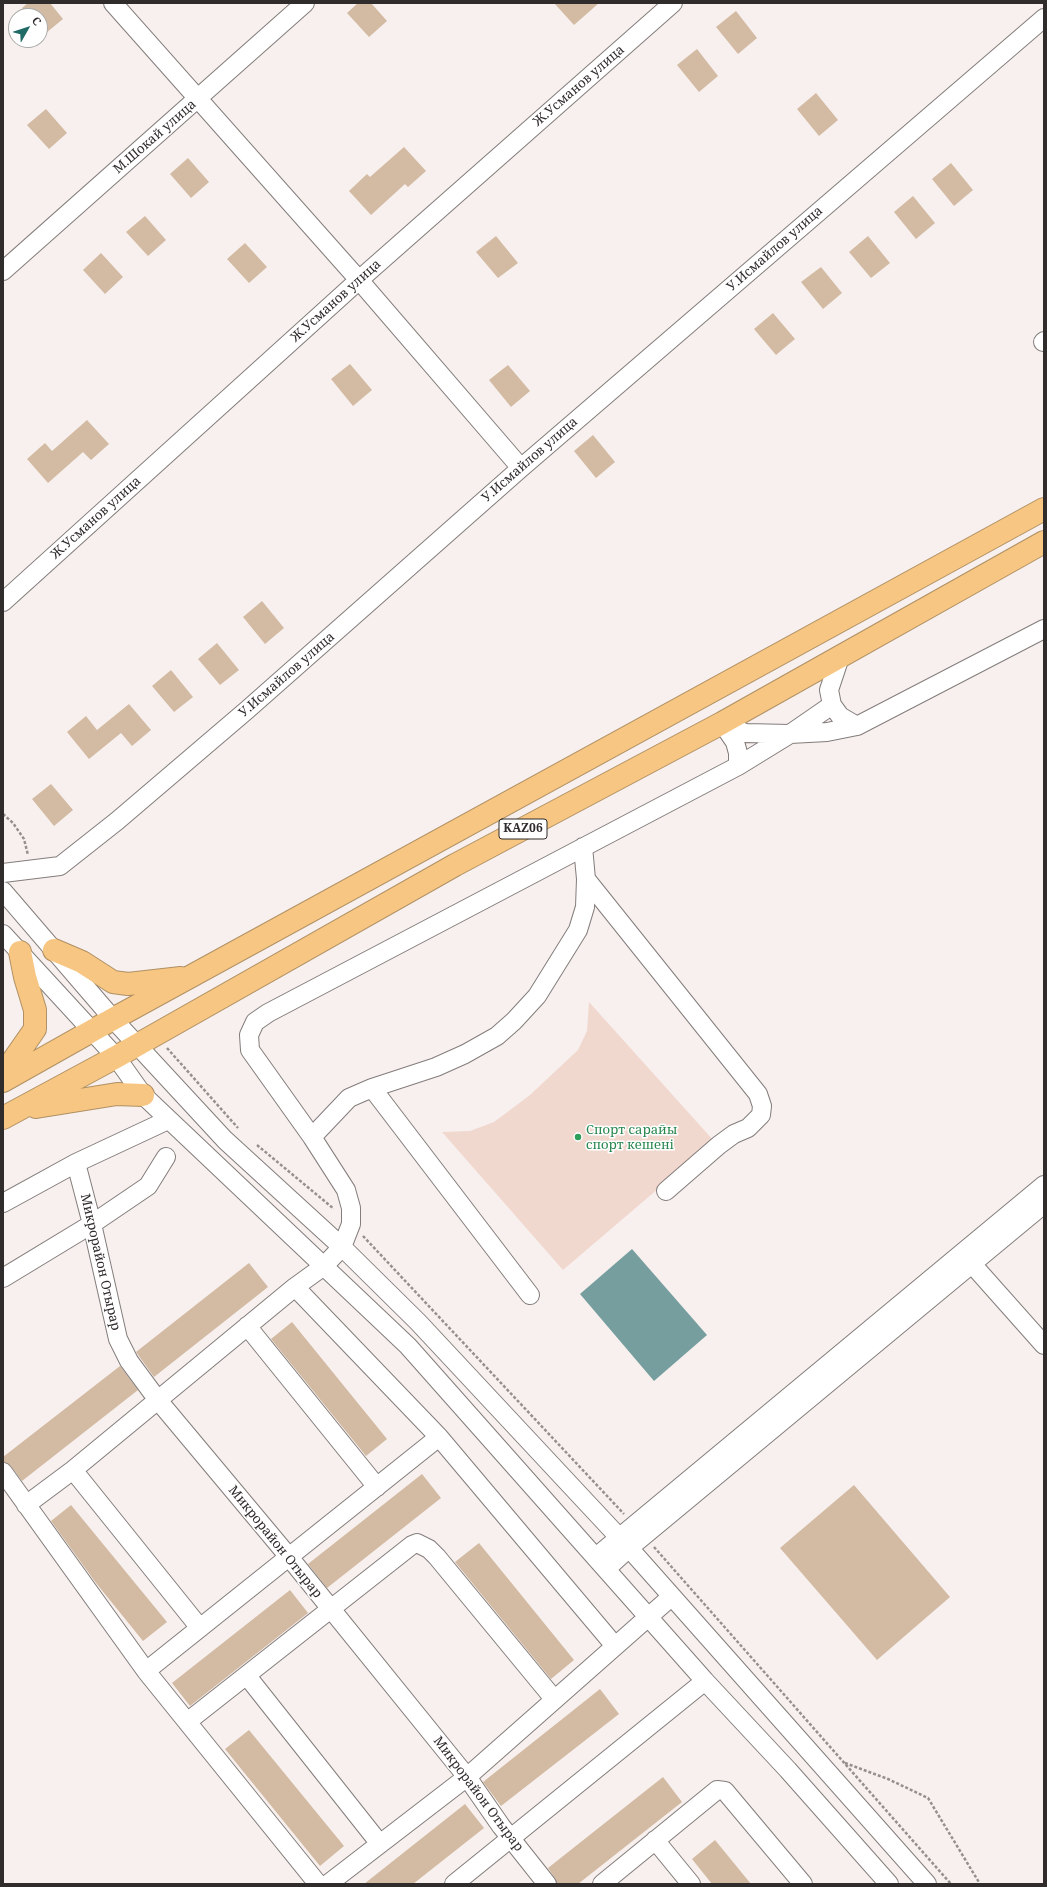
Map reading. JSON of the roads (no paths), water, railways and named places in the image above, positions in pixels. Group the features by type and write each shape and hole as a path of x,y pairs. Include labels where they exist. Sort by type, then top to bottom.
{"highway":[{"name":"KАZ06","path":"3,1081 93,1032 113,1019 1044,509"},
{"name":"KАZ06","path":"10,1114 116,1057 455,866 722,723 1044,542"},
{"path":"441,840 455,866"},
{"path":"54,950 82,962 113,982 128,984 192,977"},
{"path":"3,1075 35,1029 35,1010 25,977 20,952"},
{"path":"10,1114 117,1094 143,1095"}],"street":[{"path":"113,3 197,100 358,280 521,468"},
{"name":"М.Шокай улица","path":"3,271 305,3"},
{"name":"Ж.Усманов улица","path":"3,602 358,280 673,3"},
{"name":"У.Исмайлов улица","path":"3,874 60,866 117,821 253,705 521,468 1044,18"},
{"path":"722,723 744,733 790,734 827,732 857,726 1044,629"},
{"path":"840,657 829,690 832,705 840,716 857,726"},
{"path":"26,1505 73,1470 246,1326 324,1266 342,1247 352,1224 351,1208 346,1190 312,1137 250,1050 249,1035 255,1022 275,1010 738,766 790,734 832,705"},
{"path":"722,723 735,742 738,753 738,766"},
{"path":"312,1137 349,1098 372,1088 436,1067 466,1054 497,1036 514,1021 537,996 578,930 585,907 586,879 583,848"},
{"path":"586,879 758,1094 762,1106 761,1115 748,1128 734,1134 719,1145 666,1191"},
{"path":"3,891 113,1019 225,1140 342,1247 418,1322 624,1543 927,1884"},
{"path":"3,934 116,1057 143,1095 408,1346 649,1616 705,1681 788,1770 889,1884"},
{"path":"372,1088 530,1295"},
{"path":"3,1203 76,1163 168,1120"},
{"path":"3,1278 92,1224 148,1186 166,1157"},
{"name":"Микрорайон Отырар","path":"76,1163 92,1224 118,1339 130,1361 158,1399 289,1557 330,1610 466,1777 547,1884"},
{"path":"601,1563 1044,1185"},
{"path":"624,1543 972,1264 1044,1204"},
{"path":"972,1264 1044,1345"},
{"path":"295,1287 439,1437 615,1646"},
{"path":"246,1326 377,1487"},
{"path":"146,1671 439,1437"},
{"path":"73,1470 200,1628"},
{"path":"3,1472 146,1671 318,1884"},
{"path":"188,1722 412,1545 417,1543 423,1544 437,1557 554,1699"},
{"path":"328,1884 466,1777 671,1597"},
{"path":"247,1676 380,1844"},
{"path":"454,1884 705,1681"},
{"path":"788,1770 809,1752"},
{"path":"602,1884 717,1790 725,1791 803,1884"},
{"path":"656,1840 691,1884"}],"water":[{"path":"632,1249 707,1335 654,1381 580,1294"}],"place":[{"name":"Спорт сарайы спорт кешені","path":"578,1137"}]}
